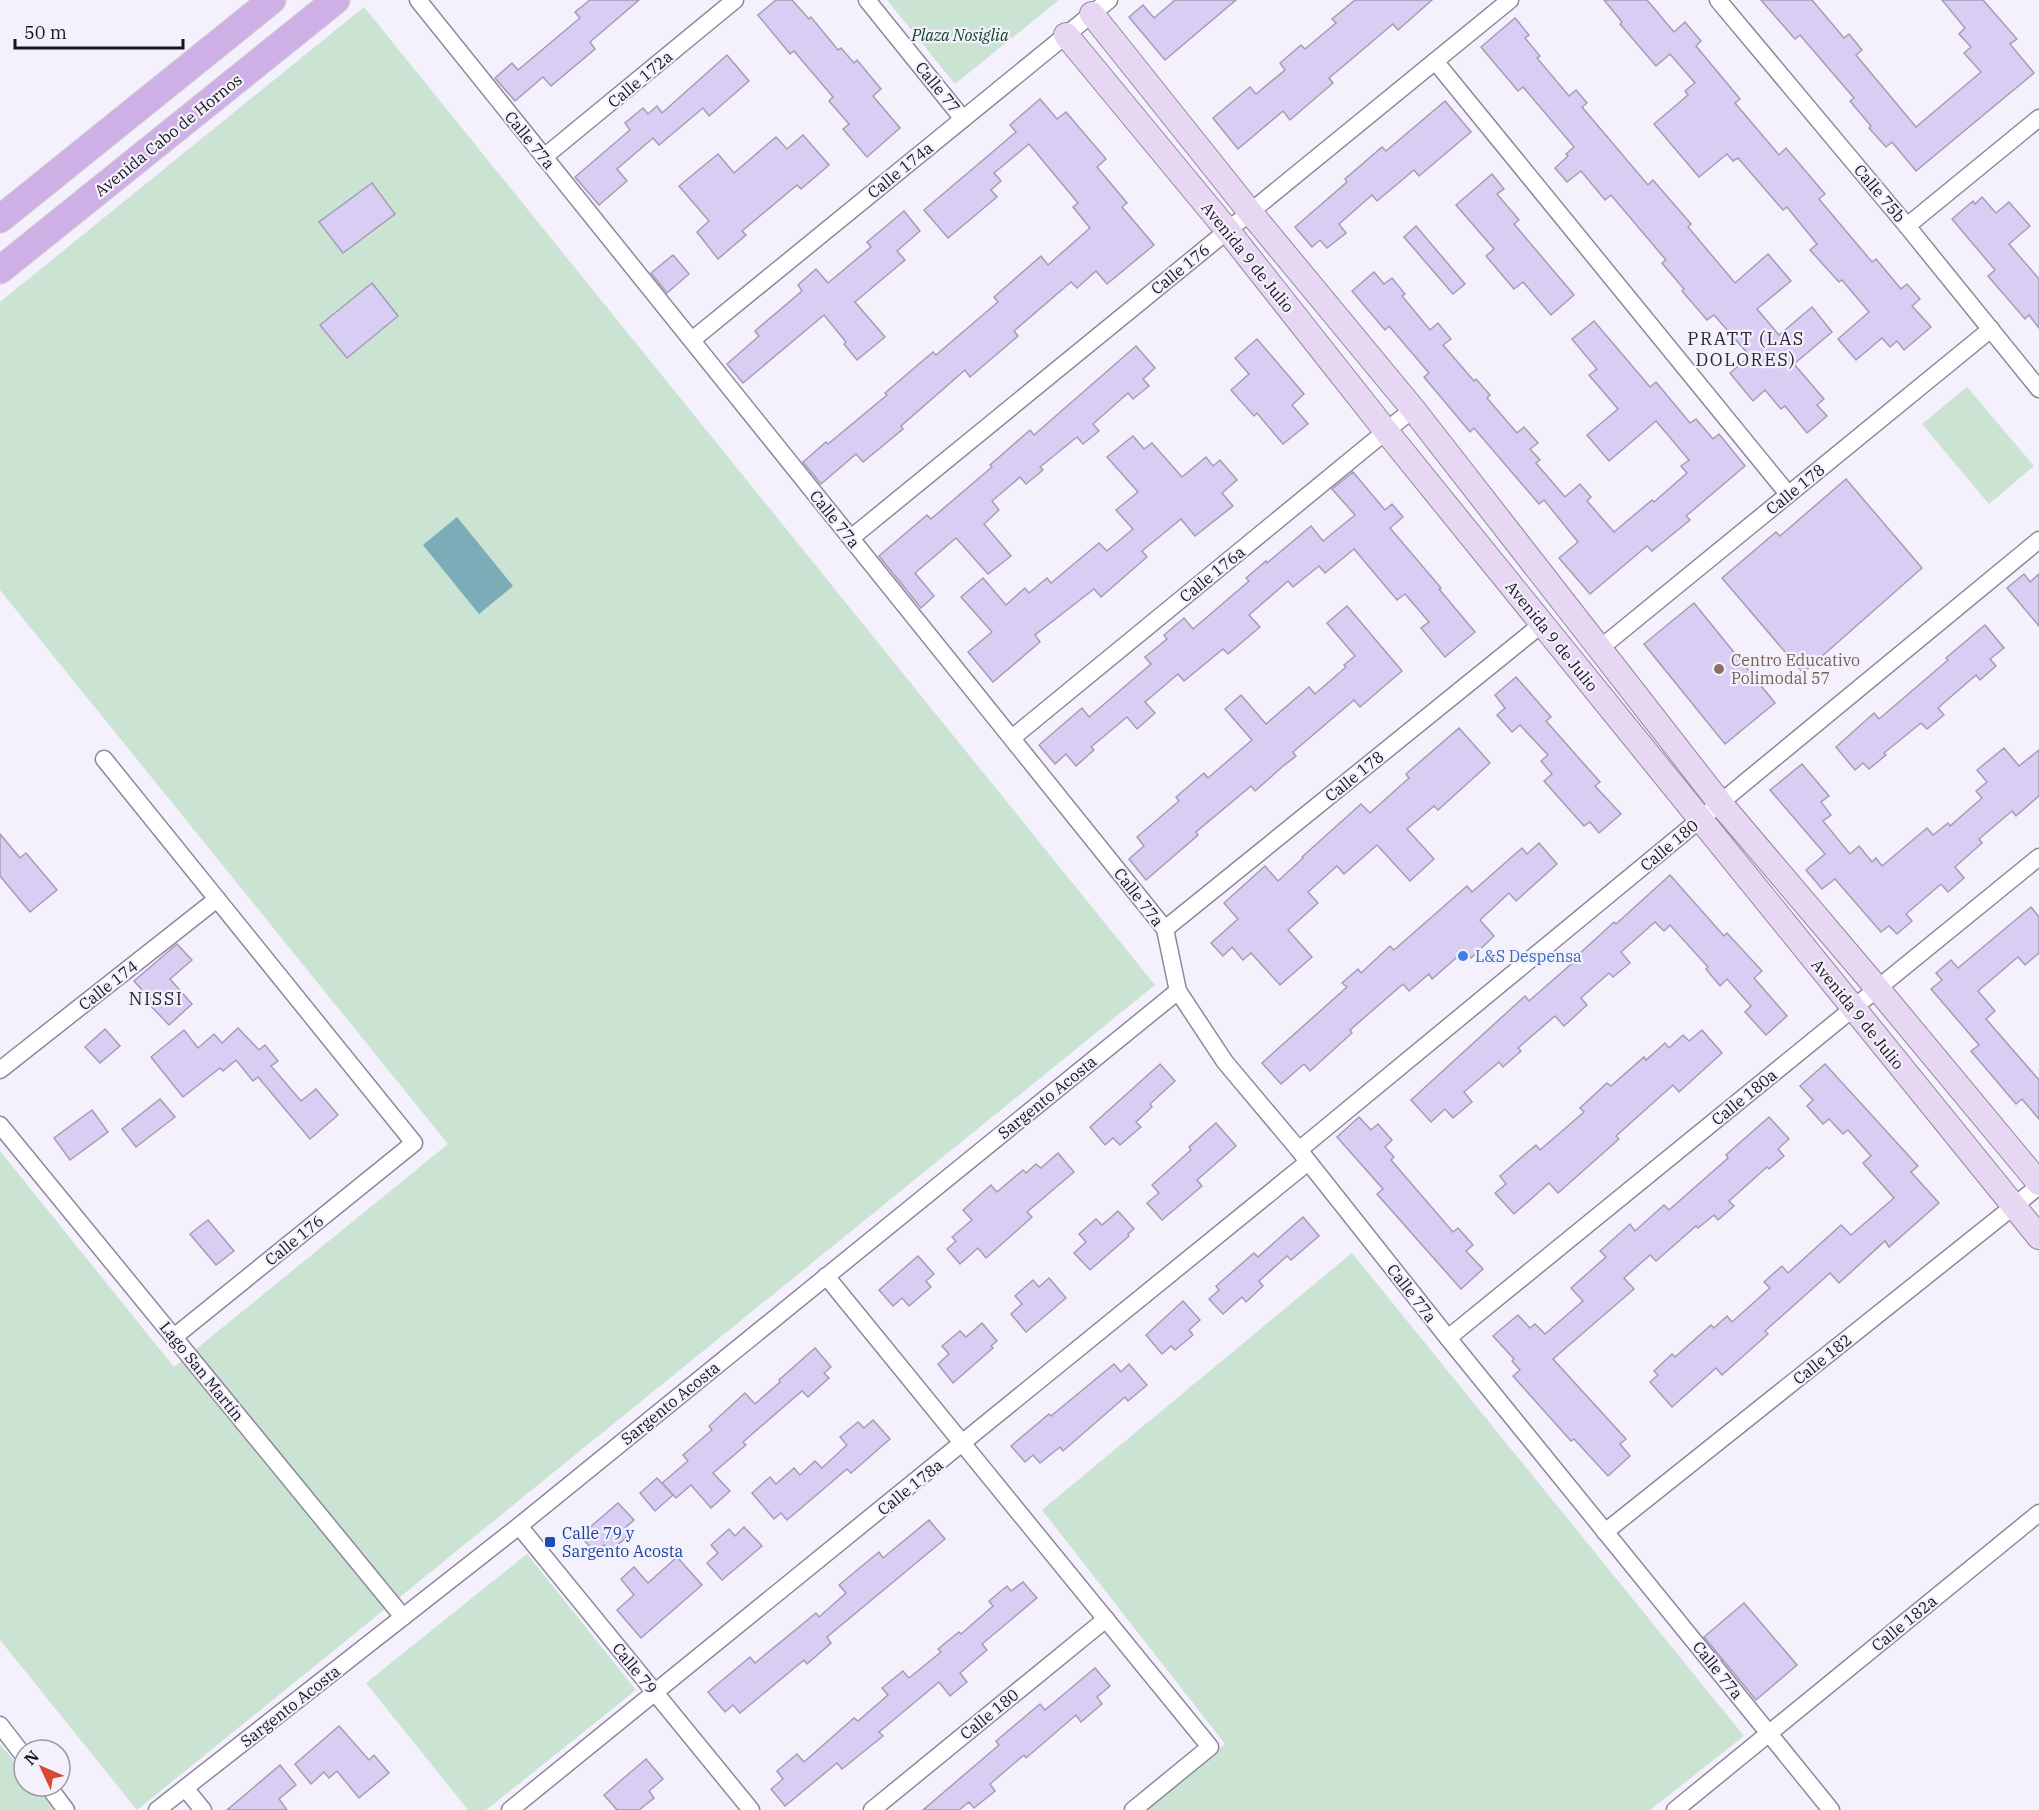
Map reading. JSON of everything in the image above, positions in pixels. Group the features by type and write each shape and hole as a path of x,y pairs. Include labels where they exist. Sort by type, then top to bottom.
{"main road":[{"path":"0,219 272,0"},
{"name":"Avenida Cabo de Hornos","path":"0,270 336,0"},
{"name":"Avenida 9 de Julio","path":"1100,7 1250,212 1413,409 1566,605 1598,650 1720,803 1878,988 2039,1184"},
{"name":"Avenida 9 de Julio","path":"1066,35 1228,231 1386,431 2039,1237"}],"street":[{"name":"Calle 77a","path":"418,0 1165,929 1178,991 1226,1062 1831,1810"},
{"name":"Calle 172a","path":"544,157 735,0"},
{"name":"Calle 77","path":"867,0 963,119"},
{"name":"Calle 176","path":"851,538 1510,0"},
{"name":"Calle 75b","path":"1718,0 1907,226 2039,389"},
{"name":"Calle 174a","path":"692,340 1100,7"},
{"path":"1435,62 1788,495"},
{"path":"1907,226 2039,118"},
{"name":"Calle 178","path":"1598,650 1991,329"},
{"name":"Calle 176a","path":"1011,738 1413,409"},
{"name":"Calle 180","path":"1304,1156 1700,819 2039,540"},
{"name":"Calle 178","path":"1165,929 1542,624"},
{"path":"104,759 217,899"},
{"name":"Calle 180a","path":"1448,1338 2039,857"},
{"name":"Calle 176","path":"174,1337 414,1143 217,899"},
{"name":"Calle 174","path":"0,1070 217,899"},
{"name":"Sargento Acosta","path":"157,1810 519,1526 1178,991"},
{"name":"Lago San Martín","path":"0,1125 403,1617"},
{"name":"Calle 178a","path":"510,1810 963,1443 1304,1156"},
{"name":"Calle 182","path":"1605,1532 2039,1184"},
{"path":"826,1275 1210,1747 1133,1810"},
{"name":"Calle 182a","path":"1769,1734 2039,1513"},
{"name":"Calle 79","path":"519,1526 751,1810"},
{"name":"Calle 180","path":"872,1810 1106,1619"},
{"path":"0,1725 12,1740"},
{"path":"1676,1810 1769,1734"},
{"path":"185,1788 203,1810"}],"green space":[{"name":"Plaza Nosiglia","path":"887,0 1059,0 955,84"},
{"path":"364,7 1155,985 137,1810 0,1640 0,1151 174,1367 448,1144 0,590 0,302"},
{"path":"1967,387 2034,466 1989,504 1922,424"},
{"path":"1352,1253 1744,1736 1650,1810 1142,1810 1225,1744 1042,1510"},
{"path":"527,1554 636,1690 486,1810 468,1810 366,1683"},
{"path":"0,1744 12,1758 12,1798 44,1798 54,1810 0,1810"}],"water":[{"path":"457,517 513,586 479,614 423,545"}],"building":[{"path":"590,0 639,0 590,42 595,49 551,86 543,77 515,101 495,78 512,63 518,70 580,18 575,12"},
{"path":"776,0 792,0 809,19 811,17 838,50 841,48 854,63 857,60 881,89 873,96 900,128 867,157 843,129 849,124 829,101 833,97 794,51 790,54 758,15"},
{"path":"1175,0 1236,0 1165,60 1129,17 1143,5 1154,18"},
{"path":"1355,0 1432,0 1398,30 1393,24 1329,78 1333,83 1290,120 1283,111 1238,149 1213,118 1250,87 1256,94 1285,70 1280,63 1301,45 1305,49 1336,23 1332,19"},
{"path":"1604,0 1647,0 1674,32 1685,22 1701,41 1696,46 1740,99 1735,103 1779,155 1786,148 1825,194 1819,199 1872,262 1876,259 1901,289 1907,284 1920,299 1912,306 1931,327 1904,350 1897,341 1890,347 1882,338 1856,360 1838,339 1869,312 1842,280 1839,282 1810,250 1817,244 1787,207 1783,210 1738,158 1733,161 1727,154 1699,177 1654,124 1688,95 1685,91 1695,83 1670,54 1656,66 1620,24 1622,22"},
{"path":"1761,0 1812,0 1844,38 1849,34 1862,50 1856,55 1916,127 1981,72 1964,53 1971,47 1959,34 1965,28 1942,0 1983,0 2017,39 2010,44 2034,73 1916,171 1892,142 1886,147 1850,101 1854,98 1800,35 1795,39"},
{"path":"1515,18 1529,35 1525,38 1540,56 1537,58 1569,96 1576,90 1587,103 1582,107 1648,185 1653,180 1691,224 1688,227 1735,283 1768,254 1791,281 1757,309 1779,335 1812,307 1832,332 1794,364 1824,399 1817,405 1827,416 1807,433 1785,406 1781,409 1765,390 1753,401 1730,373 1750,356 1714,315 1707,320 1662,263 1666,260 1611,195 1605,200 1581,171 1567,182 1555,168 1574,147 1523,87 1518,91 1481,47"},
{"path":"727,55 749,81 709,116 703,108 659,145 653,138 617,169 627,181 599,205 575,177 630,130 625,123 643,108 648,114 657,106 662,113"},
{"path":"1040,99 1057,119 1066,112 1106,159 1097,167 1127,203 1122,207 1154,245 1107,284 1096,271 1077,288 1071,282 1014,331 1018,336 970,377 965,370 901,426 903,429 863,462 856,454 821,484 803,462 887,395 885,393 933,352 936,355 998,302 994,297 1041,256 1048,265 1090,228 1073,207 1078,203 1029,144 994,173 1001,181 991,190 997,197 948,238 924,210 1016,132 1010,125"},
{"path":"1445,101 1471,132 1419,176 1414,170 1377,201 1372,195 1339,224 1346,233 1327,248 1320,240 1312,247 1295,227 1347,182 1345,179 1382,147 1386,151"},
{"path":"803,135 829,165 801,189 797,185 742,231 746,235 718,259 697,232 709,221 679,186 718,154 734,173 776,137 787,149"},
{"path":"1492,174 1504,189 1497,194 1519,220 1514,224 1574,295 1551,315 1523,282 1514,289 1486,256 1494,249 1456,205"},
{"path":"372,183 395,214 343,253 319,222"},
{"path":"1982,197 1996,213 2009,202 2030,226 2009,244 2039,279 2039,328 2029,315 2025,319 1988,276 1995,270 1952,219 1973,201 1975,204"},
{"path":"904,211 920,231 897,251 905,260 855,302 885,337 857,360 824,315 743,383 727,364 759,336 755,331 802,291 798,285 816,269 828,283 871,247 867,242"},
{"path":"1416,226 1465,284 1453,294 1404,237"},
{"path":"673,255 689,274 667,293 651,273"},
{"path":"1374,272 1384,284 1392,278 1405,294 1402,296 1430,330 1438,323 1451,339 1443,345 1474,381 1476,379 1490,395 1487,398 1517,433 1524,427 1538,443 1530,449 1540,460 1536,463 1565,497 1580,484 1591,497 1587,501 1614,532 1652,500 1654,502 1687,473 1681,466 1689,460 1656,421 1609,461 1587,435 1618,409 1589,375 1597,369 1572,339 1594,321 1650,387 1656,382 1690,423 1696,419 1713,439 1719,434 1745,466 1686,516 1690,520 1652,551 1647,546 1590,594 1559,558 1578,542 1544,500 1539,504 1474,428 1470,432 1424,377 1429,373 1389,326 1385,330 1352,291"},
{"path":"372,283 398,316 347,358 320,325"},
{"path":"1257,339 1304,394 1292,405 1308,424 1283,444 1257,413 1254,416 1231,390 1249,374 1235,358"},
{"path":"1136,346 1155,368 1143,379 1149,386 1133,399 1128,393 1093,424 1099,431 1083,444 1077,437 1040,467 1043,470 1026,484 1020,477 992,501 999,510 984,524 1011,556 988,574 956,538 915,573 934,596 921,608 879,556 927,515 931,519 992,467 990,465 1030,430 1034,435"},
{"path":"1133,436 1144,449 1152,443 1182,477 1206,457 1213,466 1220,460 1237,480 1222,493 1233,506 1195,536 1181,519 1142,551 1147,557 1101,597 1094,589 1035,635 1040,642 993,682 968,652 992,632 961,597 983,578 1006,605 1025,588 1029,593 1047,578 1051,583 1099,543 1107,551 1133,529 1116,510 1138,492 1107,457"},
{"path":"1353,472 1385,510 1392,504 1403,517 1390,528 1475,632 1445,657 1421,628 1429,622 1405,594 1397,600 1354,549 1325,573 1319,566 1293,587 1288,581 1249,615 1260,627 1228,654 1223,649 1184,681 1178,674 1145,702 1155,713 1137,729 1127,717 1091,747 1094,750 1076,766 1066,754 1055,764 1039,745 1082,708 1089,717 1151,664 1145,657 1167,639 1164,635 1184,618 1193,629 1249,581 1246,578 1311,526 1323,541 1355,515 1332,489"},
{"path":"1846,479 1922,568 1803,673 1722,578 1776,532 1780,536"},
{"path":"2024,574 2030,582 2039,574 2039,626 2007,588"},
{"path":"1694,603 1775,703 1725,744 1644,644"},
{"path":"1347,606 1402,671 1360,707 1354,700 1293,752 1296,756 1255,791 1251,786 1196,832 1198,835 1146,880 1129,859 1144,846 1137,837 1179,801 1176,797 1204,773 1208,778 1252,740 1225,709 1241,695 1266,724 1309,687 1315,694 1355,656 1327,623"},
{"path":"1985,625 2004,648 1990,659 1996,666 1980,680 1976,675 1938,708 1944,715 1927,729 1921,723 1884,753 1886,755 1869,769 1863,763 1855,770 1836,747 1874,713 1879,719"},
{"path":"1516,677 1551,717 1546,721 1600,782 1595,786 1621,814 1599,833 1590,822 1584,826 1544,781 1552,774 1541,761 1548,755 1520,725 1512,732 1497,715 1505,708 1495,695"},
{"path":"1459,728 1490,763 1438,810 1434,806 1407,829 1434,859 1410,881 1377,845 1344,874 1337,866 1308,892 1318,903 1288,930 1312,957 1280,985 1251,953 1243,960 1232,947 1223,956 1211,943 1238,919 1224,903 1265,866 1278,881 1361,804 1370,813 1409,778 1406,774"},
{"path":"2004,748 2019,766 2039,750 2039,796 2016,816 2012,811 1979,839 1982,843 1955,867 1964,878 1948,892 1941,884 1906,914 1912,921 1897,934 1889,926 1881,932 1835,879 1822,889 1806,870 1825,854 1770,790 1802,764 1829,796 1821,802 1831,815 1823,821 1850,854 1859,846 1872,862 1876,858 1882,866 1927,828 1933,835 1948,823 1950,826 1982,798 1976,791 1987,782 1977,770"},
{"path":"0,834 20,858 26,853 57,890 30,912 0,876"},
{"path":"1539,843 1557,864 1516,901 1509,893 1480,920 1494,936 1471,958 1464,951 1432,979 1429,974 1409,991 1403,984 1350,1030 1352,1033 1310,1071 1304,1064 1281,1084 1262,1063 1347,987 1342,983 1358,969 1361,973 1390,946 1394,950 1467,886 1472,892 1522,848 1527,854"},
{"path":"1670,875 1724,936 1727,933 1762,971 1754,978 1787,1016 1766,1035 1745,1012 1751,1006 1727,979 1720,986 1706,969 1708,967 1670,925 1664,931 1655,922 1621,952 1630,963 1613,977 1609,973 1581,998 1587,1005 1564,1026 1555,1016 1518,1048 1521,1051 1503,1067 1499,1062 1464,1092 1472,1102 1453,1118 1445,1109 1431,1122 1411,1100 1525,996 1529,1001 1578,958 1577,956 1614,922 1616,924"},
{"path":"2031,907 2039,917 2039,953 2025,965 2018,957 1978,991 1995,1011 1986,1019 2039,1080 2039,1119 2022,1099 2016,1104 1971,1051 1979,1045 1931,989 1942,980 1936,973 1951,960 1958,968"},
{"path":"177,944 192,960 170,979 192,1004 169,1025 148,1003 151,1000 134,981"},
{"path":"238,1028 259,1050 265,1045 278,1061 271,1066 301,1101 316,1089 338,1115 310,1139 258,1077 253,1081 236,1060 223,1071 220,1068 183,1097 151,1057 184,1030 198,1048 214,1034 222,1043"},
{"path":"105,1029 120,1046 100,1063 85,1047"},
{"path":"1702,1030 1722,1053 1679,1092 1673,1085 1616,1136 1619,1139 1558,1193 1549,1183 1514,1214 1495,1193 1506,1184 1500,1176 1536,1145 1540,1150 1584,1112 1580,1108 1607,1083 1611,1086 1644,1057 1646,1060 1665,1043 1669,1048 1683,1035 1689,1041"},
{"path":"1160,1064 1175,1081 1150,1104 1152,1107 1136,1122 1141,1127 1120,1145 1113,1138 1105,1145 1090,1127"},
{"path":"1825,1064 1918,1166 1911,1172 1939,1203 1889,1247 1885,1241 1839,1283 1830,1273 1765,1331 1768,1334 1722,1375 1716,1368 1672,1407 1650,1382 1658,1375 1654,1371 1672,1354 1675,1357 1711,1325 1714,1328 1727,1316 1732,1322 1770,1288 1764,1282 1782,1266 1788,1273 1841,1225 1851,1235 1894,1198 1863,1163 1871,1156 1848,1130 1843,1134 1829,1119 1823,1124 1807,1106 1813,1100 1800,1086"},
{"path":"160,1099 175,1117 136,1147 122,1129"},
{"path":"92,1110 108,1132 70,1160 54,1138"},
{"path":"1359,1117 1371,1130 1378,1124 1392,1140 1385,1147 1394,1157 1391,1160 1453,1232 1458,1228 1473,1245 1466,1251 1483,1269 1461,1289 1377,1194 1383,1189 1337,1137"},
{"path":"1769,1117 1789,1139 1778,1149 1784,1156 1769,1169 1767,1167 1729,1201 1734,1206 1718,1220 1714,1215 1698,1228 1696,1226 1656,1261 1650,1255 1624,1278 1634,1289 1553,1359 1626,1439 1620,1444 1630,1456 1608,1476 1574,1439 1571,1441 1513,1376 1520,1370 1512,1361 1514,1359 1493,1336 1518,1315 1530,1328 1535,1324 1545,1334 1583,1301 1571,1288 1606,1257 1600,1251 1630,1224 1635,1231 1664,1205 1669,1210 1728,1158 1726,1155"},
{"path":"1216,1123 1236,1146 1197,1180 1202,1186 1162,1220 1147,1203 1159,1193 1152,1185 1191,1150 1189,1147"},
{"path":"1058,1153 1074,1172 1027,1212 1032,1217 986,1258 978,1248 960,1264 947,1249 956,1241 952,1237 972,1220 963,1210 991,1185 997,1192 1023,1170 1026,1173 1036,1164 1041,1168"},
{"path":"1118,1211 1134,1229 1090,1270 1074,1253 1086,1242 1079,1234 1096,1219 1102,1225"},
{"path":"1303,1217 1319,1236 1291,1260 1287,1256 1259,1281 1263,1286 1246,1302 1242,1297 1223,1314 1209,1299 1219,1290 1216,1286 1254,1253 1258,1257"},
{"path":"208,1220 234,1251 216,1265 190,1234"},
{"path":"918,1256 934,1274 926,1281 931,1287 909,1306 902,1298 893,1306 879,1290"},
{"path":"1049,1278 1066,1298 1026,1332 1011,1314 1022,1304 1015,1296 1033,1280 1039,1287"},
{"path":"1183,1301 1200,1320 1189,1330 1193,1335 1175,1350 1171,1346 1162,1354 1146,1335"},
{"path":"982,1323 997,1341 991,1346 993,1348 953,1383 938,1364 949,1354 942,1346 960,1331 966,1337"},
{"path":"815,1348 831,1367 824,1373 829,1378 808,1397 802,1391 743,1442 746,1445 713,1473 730,1491 711,1508 691,1485 676,1498 662,1483 688,1461 683,1455 712,1430 709,1426 745,1393 755,1404"},
{"path":"1114,1364 1121,1372 1129,1364 1147,1385 1128,1401 1125,1397 1063,1451 1060,1447 1040,1463 1033,1455 1025,1462 1011,1446"},
{"path":"873,1420 890,1439 851,1473 847,1469 787,1520 781,1513 774,1519 752,1493 770,1477 776,1484 794,1468 800,1475 815,1461 822,1468 847,1445 840,1437 858,1422 864,1428"},
{"path":"657,1478 673,1495 655,1511 640,1493"},
{"path":"618,1503 634,1520 625,1528 630,1534 610,1552 604,1545 595,1552 580,1536"},
{"path":"929,1520 945,1539 827,1637 831,1643 807,1664 804,1660 740,1713 733,1705 725,1712 708,1692 750,1657 755,1663 816,1613 819,1617 846,1593 839,1585 879,1552 883,1558"},
{"path":"744,1527 762,1546 722,1580 707,1563 718,1553 711,1545 729,1529 735,1536"},
{"path":"677,1557 702,1585 641,1638 617,1610 634,1595 621,1579 634,1567 648,1583"},
{"path":"1023,1582 1037,1598 982,1644 987,1650 960,1673 967,1682 950,1696 939,1682 879,1732 883,1736 842,1769 837,1763 785,1806 771,1789 783,1779 777,1771 797,1754 804,1762 854,1718 858,1721 888,1695 882,1688 903,1671 909,1678 941,1652 938,1649 959,1632 961,1634 993,1606 989,1601 1007,1586 1011,1591"},
{"path":"1744,1603 1797,1665 1756,1700 1704,1637"},
{"path":"1095,1668 1110,1686 1097,1697 1102,1704 1081,1722 1076,1715 1026,1758 1024,1755 990,1784 995,1791 974,1808 969,1802 959,1810 923,1810 999,1745 996,1741 1040,1704 1045,1710"},
{"path":"339,1726 369,1760 374,1755 389,1773 359,1798 337,1771 329,1778 324,1772 311,1784 295,1764"},
{"path":"646,1759 663,1779 649,1791 654,1798 639,1810 617,1810 604,1795"},
{"path":"280,1765 296,1785 279,1799 287,1810 227,1810"}],"place":[{"name":"Centro Educativo Polimodal 57","path":"1719,669"},
{"name":"L&S Despensa","path":"1463,956"},
{"name":"Calle 79 y Sargento Acosta","path":"550,1542"}],"district":[{"name":"PRATT (LAS DOLORES)","path":"1746,348"},
{"name":"NISSI","path":"156,998"}]}
